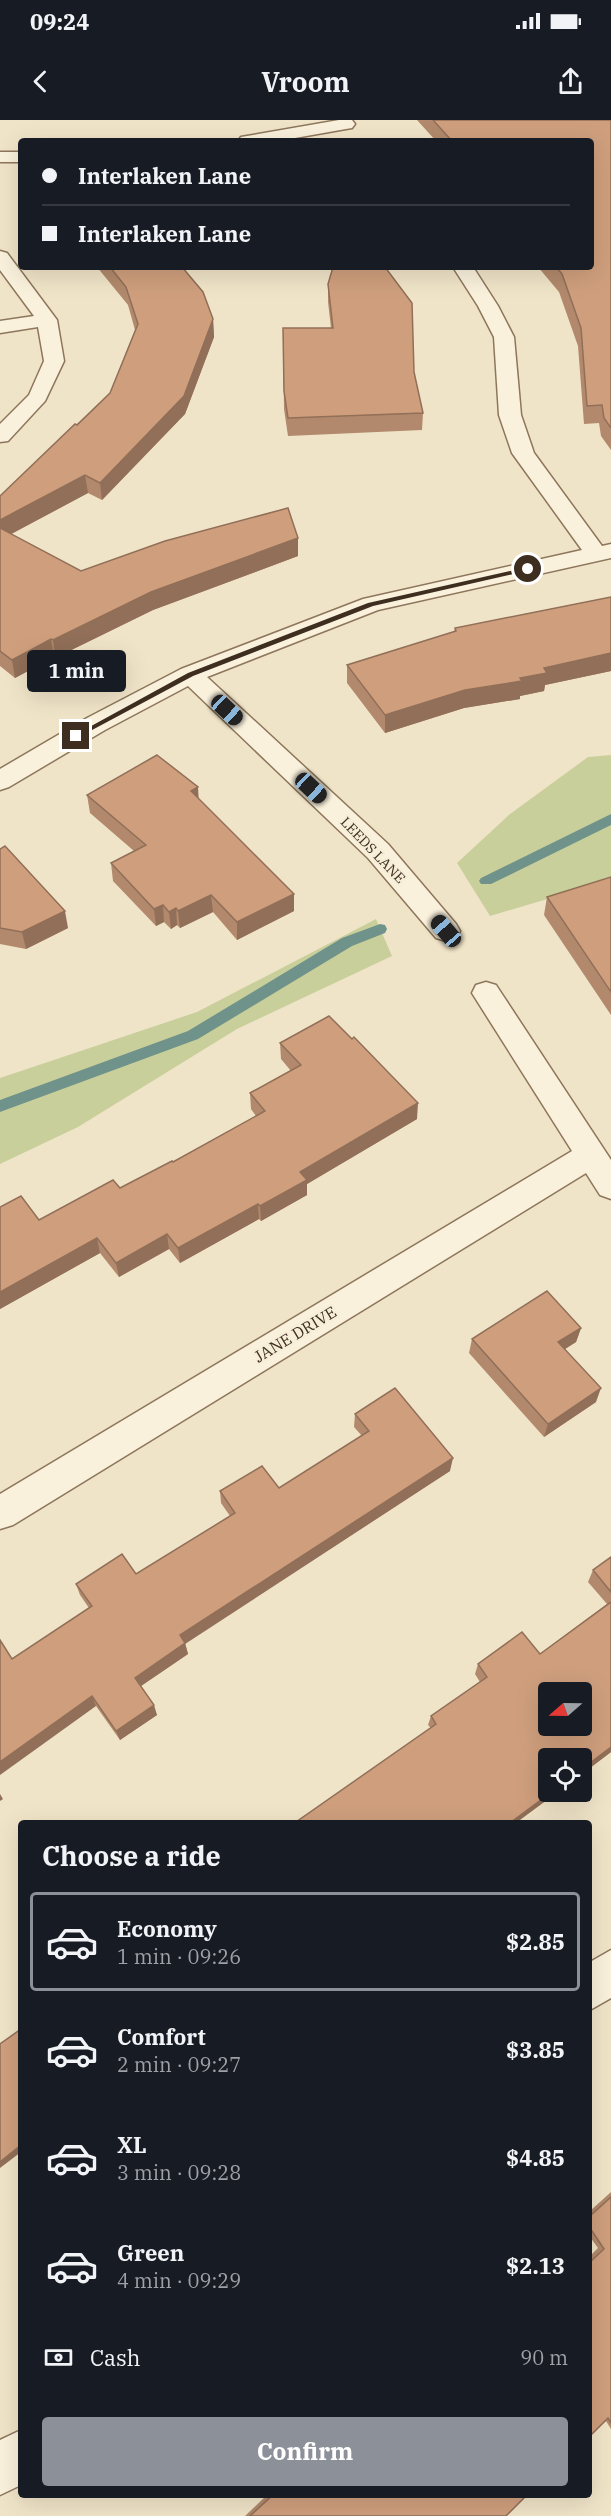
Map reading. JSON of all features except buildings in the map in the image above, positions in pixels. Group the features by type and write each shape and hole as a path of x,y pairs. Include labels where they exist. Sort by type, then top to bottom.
{"street":[{"path":"262,138 344,122 357,138"},
{"path":"0,157 18,157"},
{"path":"0,257 47,320 54,361 38,397 0,436"},
{"path":"0,781 96,724 190,675 371,604 603,552 523,453 510,415 504,337 465,270"},
{"path":"0,327 47,320"},
{"name":"LEEDS LANE","path":"190,675 378,851 446,931"},
{"path":"486,993 611,1186"},
{"name":"JANE DRIVE","path":"0,1513 590,1155"},
{"path":"592,1987 611,1971"},
{"path":"0,2471 18,2456"}],"green space":[{"path":"611,755 611,880 490,916 457,863 510,814 588,757"},
{"path":"376,919 392,956 237,1029 78,1127 0,1164 0,1078 197,1012"}],"waterway":[{"path":"486,881 611,819"},
{"path":"0,1106 193,1035 347,942 380,929"}],"route":[{"path":"76,736 190,675 371,604 528,569"}]}
